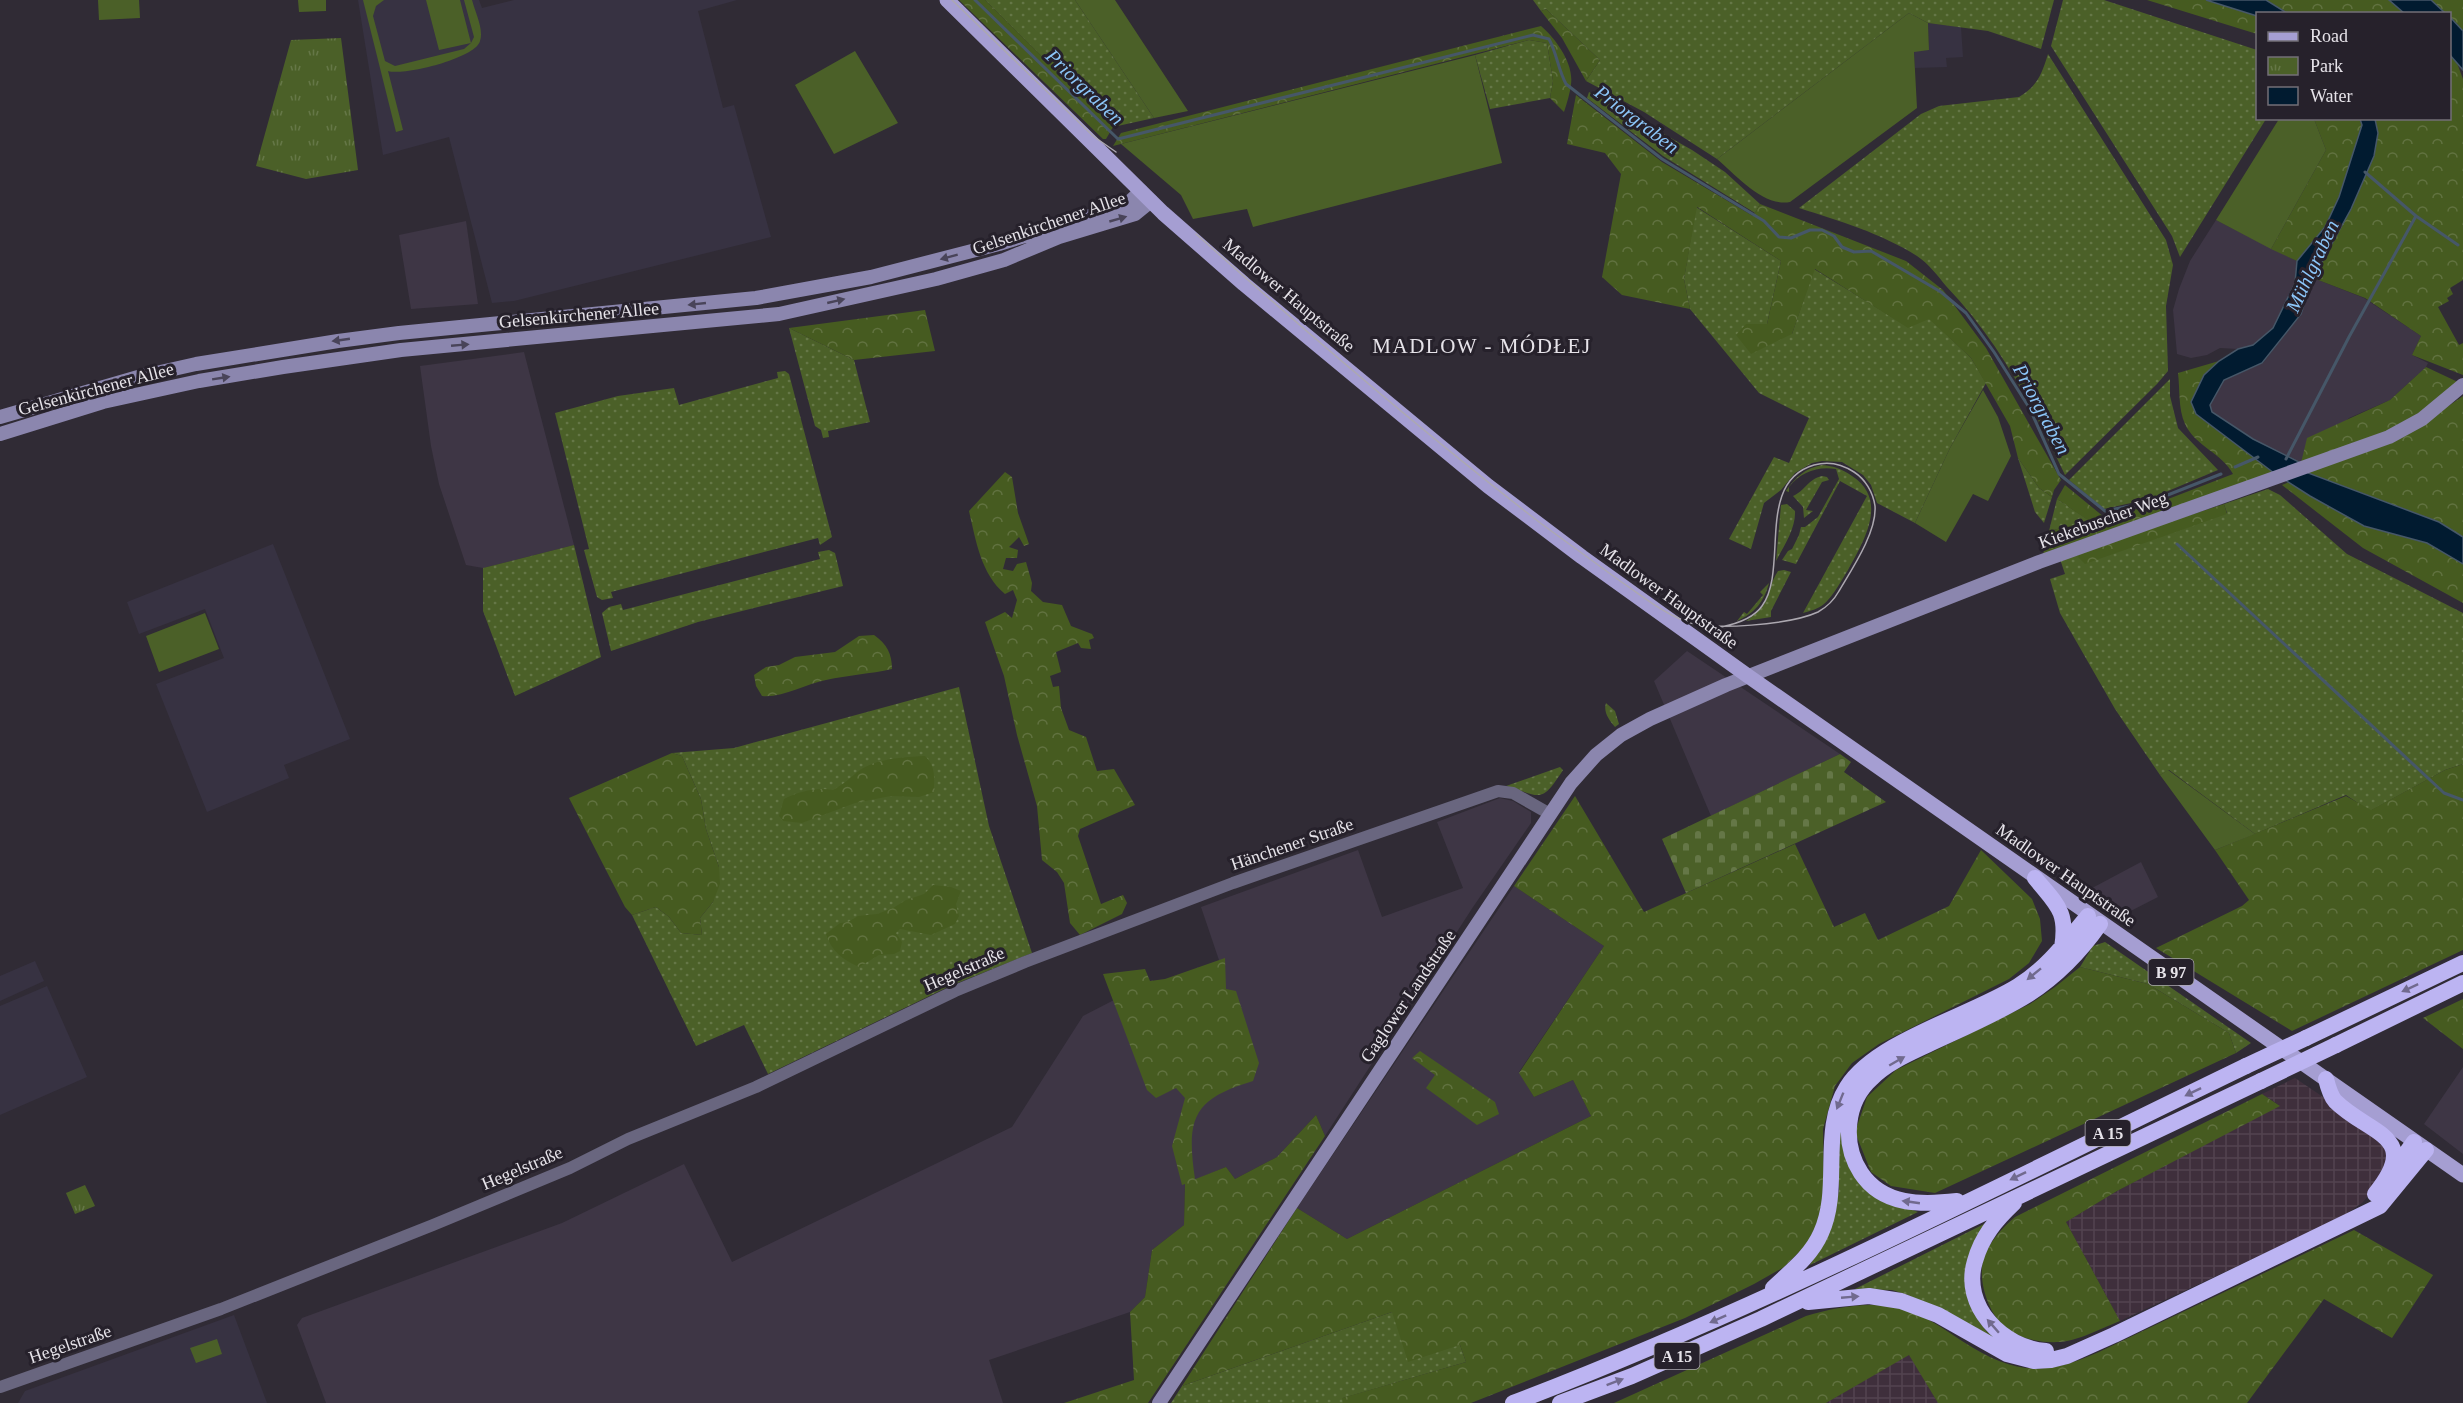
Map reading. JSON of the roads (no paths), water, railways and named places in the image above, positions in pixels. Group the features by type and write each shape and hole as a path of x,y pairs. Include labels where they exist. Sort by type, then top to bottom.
{"highway":[{"path":"2035,878 2063,915 2065,930 2062,948"},
{"path":"1758,1300 1804,1259 1820,1234 1831,1195 1832,1142 1836,1114 1847,1087 1858,1073 1870,1062 1900,1044 2019,986 2094,920"},
{"path":"1970,1200 1919,1204 1901,1201 1875,1188 1865,1179 1851,1154 1848,1129 1855,1101 1862,1089 1886,1067 2006,1007 2043,984 2071,960 2094,920"},
{"name":"A 15","path":"1513,1403 1617,1364 1758,1300 2463,963"},
{"name":"A 15","path":"1560,1403 1632,1376 1792,1304 2463,983"},
{"path":"2326,1079 2335,1100 2385,1136 2392,1144 2395,1153 2388,1178"},
{"path":"2348,1223 2420,1146"},
{"path":"1792,1304 1854,1296 1901,1301 1938,1315 2007,1354 2034,1361 2067,1356 2380,1206 2420,1146"},
{"path":"2026,1192 1989,1228 1974,1261 1972,1278 1975,1296 1991,1325 2002,1336 2015,1343 2026,1348 2045,1351 2086,1347"}],"main road":[{"name":"Madlower Hauptstraße","path":"947,0 1146,196 1244,284 1488,486 1582,557 1748,676 2094,920 2242,1020 2463,1175"},
{"name":"Gelsenkirchener Allee","path":"0,417 138,376 196,364 338,341 756,298 871,277 999,244 1126,205 1146,196"},
{"name":"Gelsenkirchener Allee","path":"0,434 103,402 199,381 283,368 401,350 779,314 936,279 1004,260 1059,237 1135,214 1146,196"},
{"name":"Kiekebuscher Weg","path":"1748,676 2039,562 2389,436 2422,418 2463,385"},
{"name":"Gaglower Landstraße","path":"1159,1403 1571,783 1590,761 1621,735 1650,719 1748,676"}],"street":[{"name":"Hänchener Straße","path":"1046,954 1233,884 1498,791 1513,793 1550,814"},
{"name":"Hegelstraße","path":"0,1387 221,1309 570,1168 628,1139 756,1087 955,991 1046,954"}],"water":[{"path":"2206,0 2266,0 2285,12 2256,12 2256,16"},
{"path":"2389,0 2431,0 2444,12 2403,12"},
{"path":"2451,18 2463,31 2463,70 2451,56"},
{"name":"Mühlgraben","path":"2360,120 2375,120 2378,133 2374,156 2351,209 2313,278 2301,314 2262,363 2224,380 2210,405 2212,412 2253,439 2301,463 2308,473 2439,522 2463,537 2463,564 2427,543 2364,526 2310,496 2274,473 2196,414 2191,402 2204,375 2219,361 2238,349 2253,345 2273,328 2295,283 2297,261 2325,227 2339,197 2362,125"}],"waterway":[{"name":"Priorgraben","path":"975,0 1118,139 1533,35 1549,39 1566,84 1662,159 1764,221 1779,237 1791,238 1810,230 1822,230 1834,236 1842,247 1854,252 1871,251 1941,292 1966,313 2030,409 2059,474 2105,511 2150,502 2221,474"},
{"path":"2365,172 2416,216 2458,245"},
{"path":"2286,459 2349,337 2416,216"},
{"name":"Priorgraben","path":"2235,467 2258,457"},
{"path":"2177,544 2444,793 2463,800"}],"tram line":[{"path":"952,0 1093,136 1116,152"},
{"path":"1196,234 1365,381 1495,488 1620,581 1659,608 1685,621 1713,626 1732,626 1771,623 1806,616 1827,606 1857,561 1872,527 1875,516 1874,501 1862,478 1849,469 1830,463 1814,465 1796,474 1785,489 1779,507 1770,590 1762,606 1749,618 1732,624 1727,626 1721,627"}],"district":[{"name":"MADLOW - MÓDŁEJ","path":"1482,346"}]}
